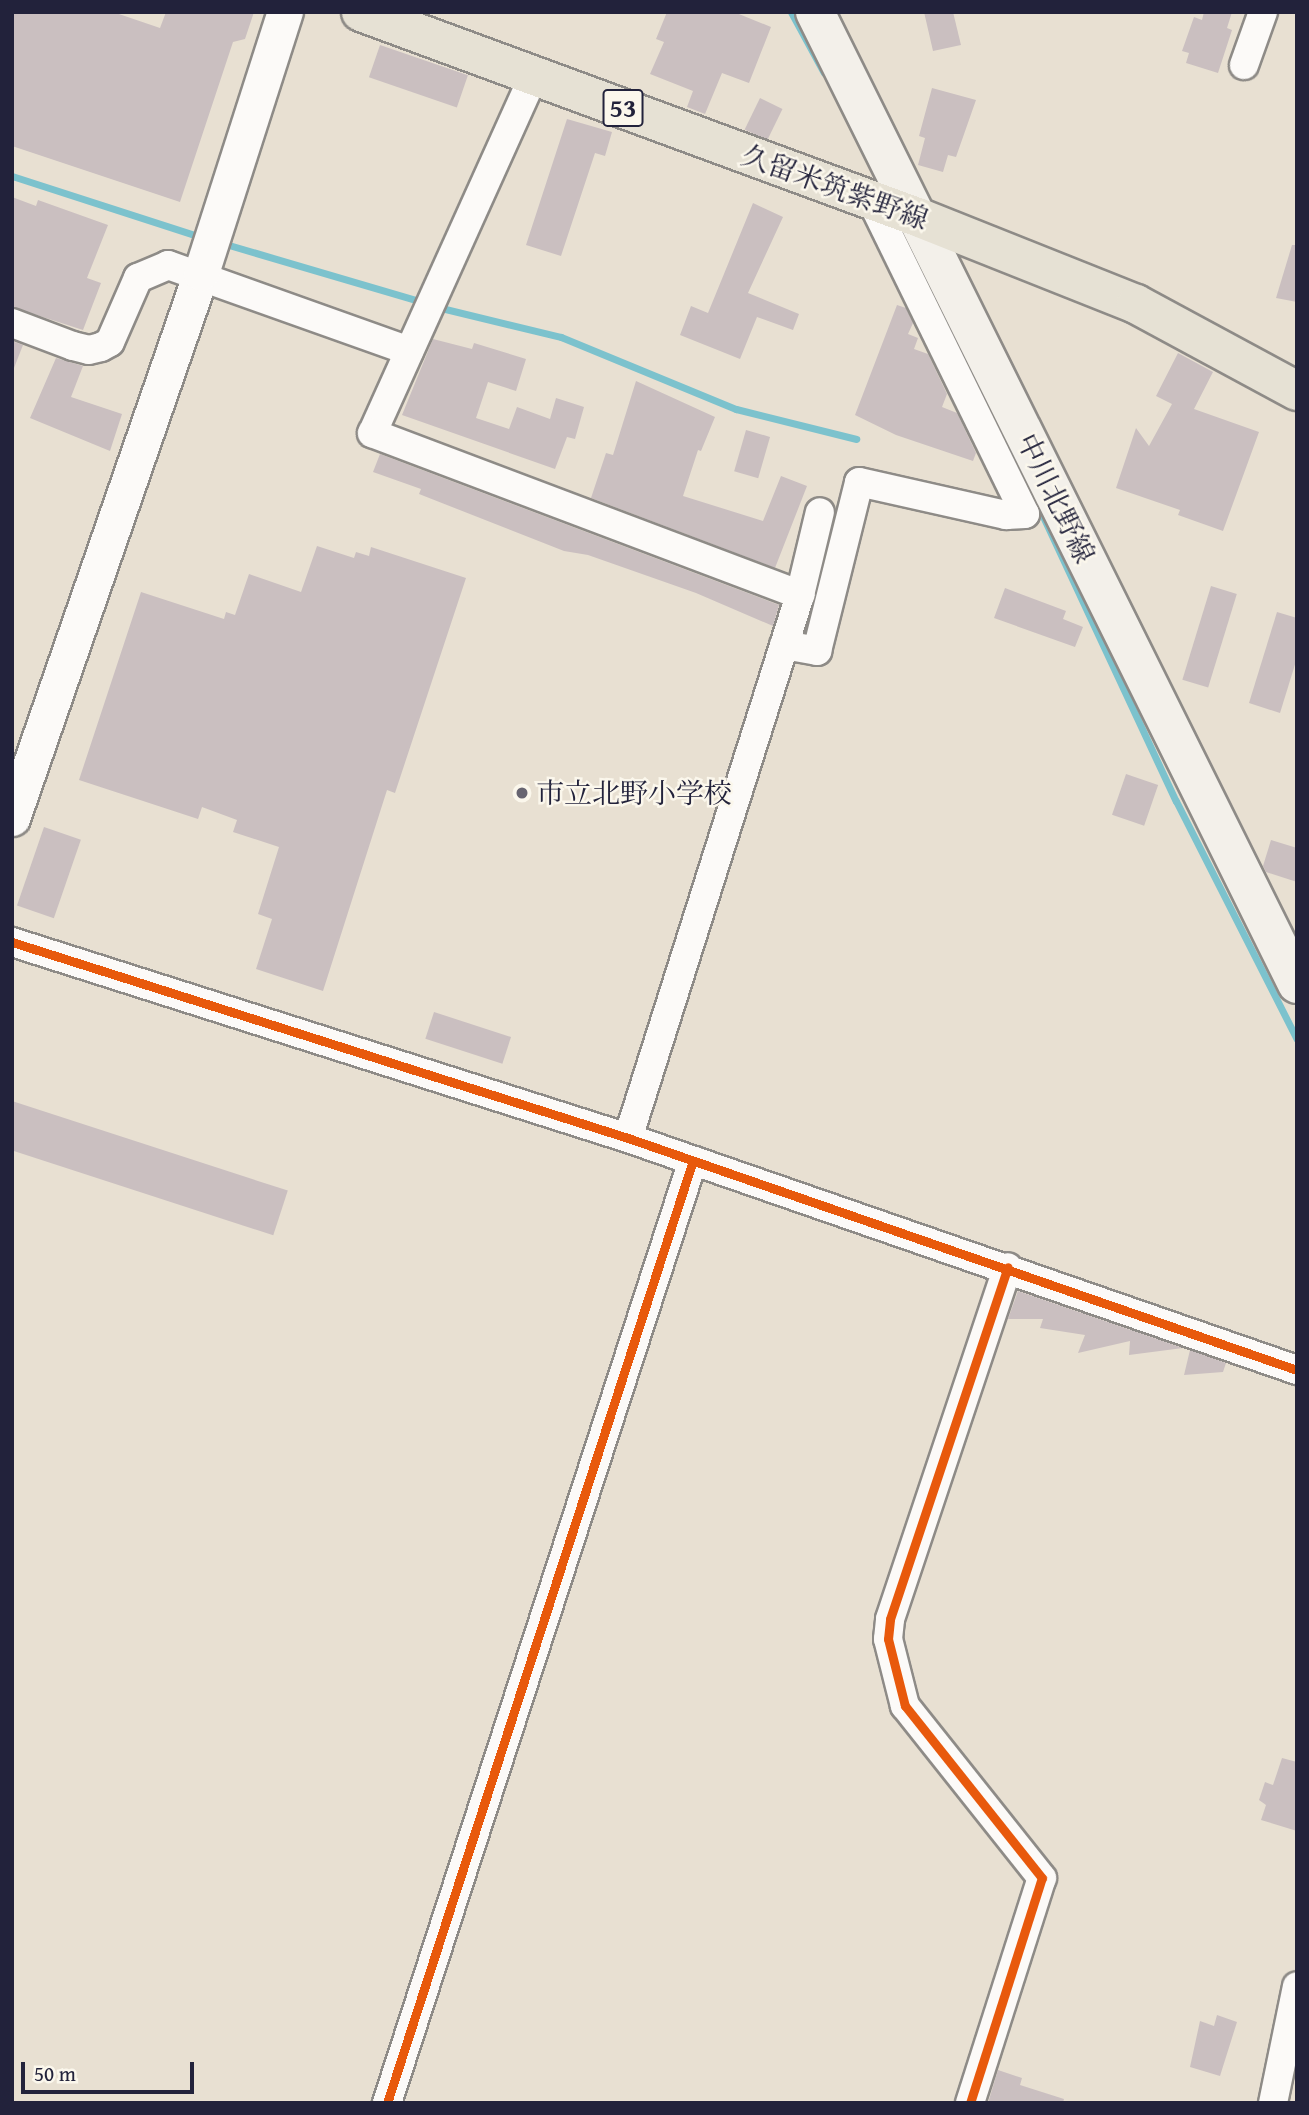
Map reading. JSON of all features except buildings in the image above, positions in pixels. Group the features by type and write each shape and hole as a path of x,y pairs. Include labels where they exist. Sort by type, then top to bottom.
{"main road":[{"name":"久留米筑紫野線","path":"361,12 878,202 1136,304 1297,391"},
{"name":"中川北野線","path":"815,12 920,218 1297,984"}],"street":[{"path":"12,818 201,273 285,12"},
{"path":"1244,65 1263,12"},
{"path":"534,75 372,433 800,595"},
{"path":"785,645 817,651 859,482 1006,515 1025,514 878,202"},
{"path":"12,323 89,350 110,342 138,278 168,265 201,273 409,351"},
{"path":"628,1138 785,645 820,512"},
{"path":"12,942 628,1138 1008,1267 1297,1370"},
{"path":"387,2103 693,1160"},
{"path":"970,2103 1042,1878 905,1706 888,1639 890,1619 1008,1267"},
{"path":"1273,2103 1297,1986"}],"waterway":[{"path":"791,12 824,73"},
{"path":"12,176 204,238"},
{"path":"222,243 426,303"},
{"path":"437,307 561,337 736,409 856,439"},
{"path":"1033,495 1176,801 1297,1039"}],"cycle path":[{"path":"12,942 628,1138 1297,1370"},
{"path":"387,2103 693,1160"},
{"path":"970,2103 1042,1878 905,1706 888,1639 890,1619 1008,1267"}],"place":[{"name":"市立北野小学校","path":"522,793"}]}
